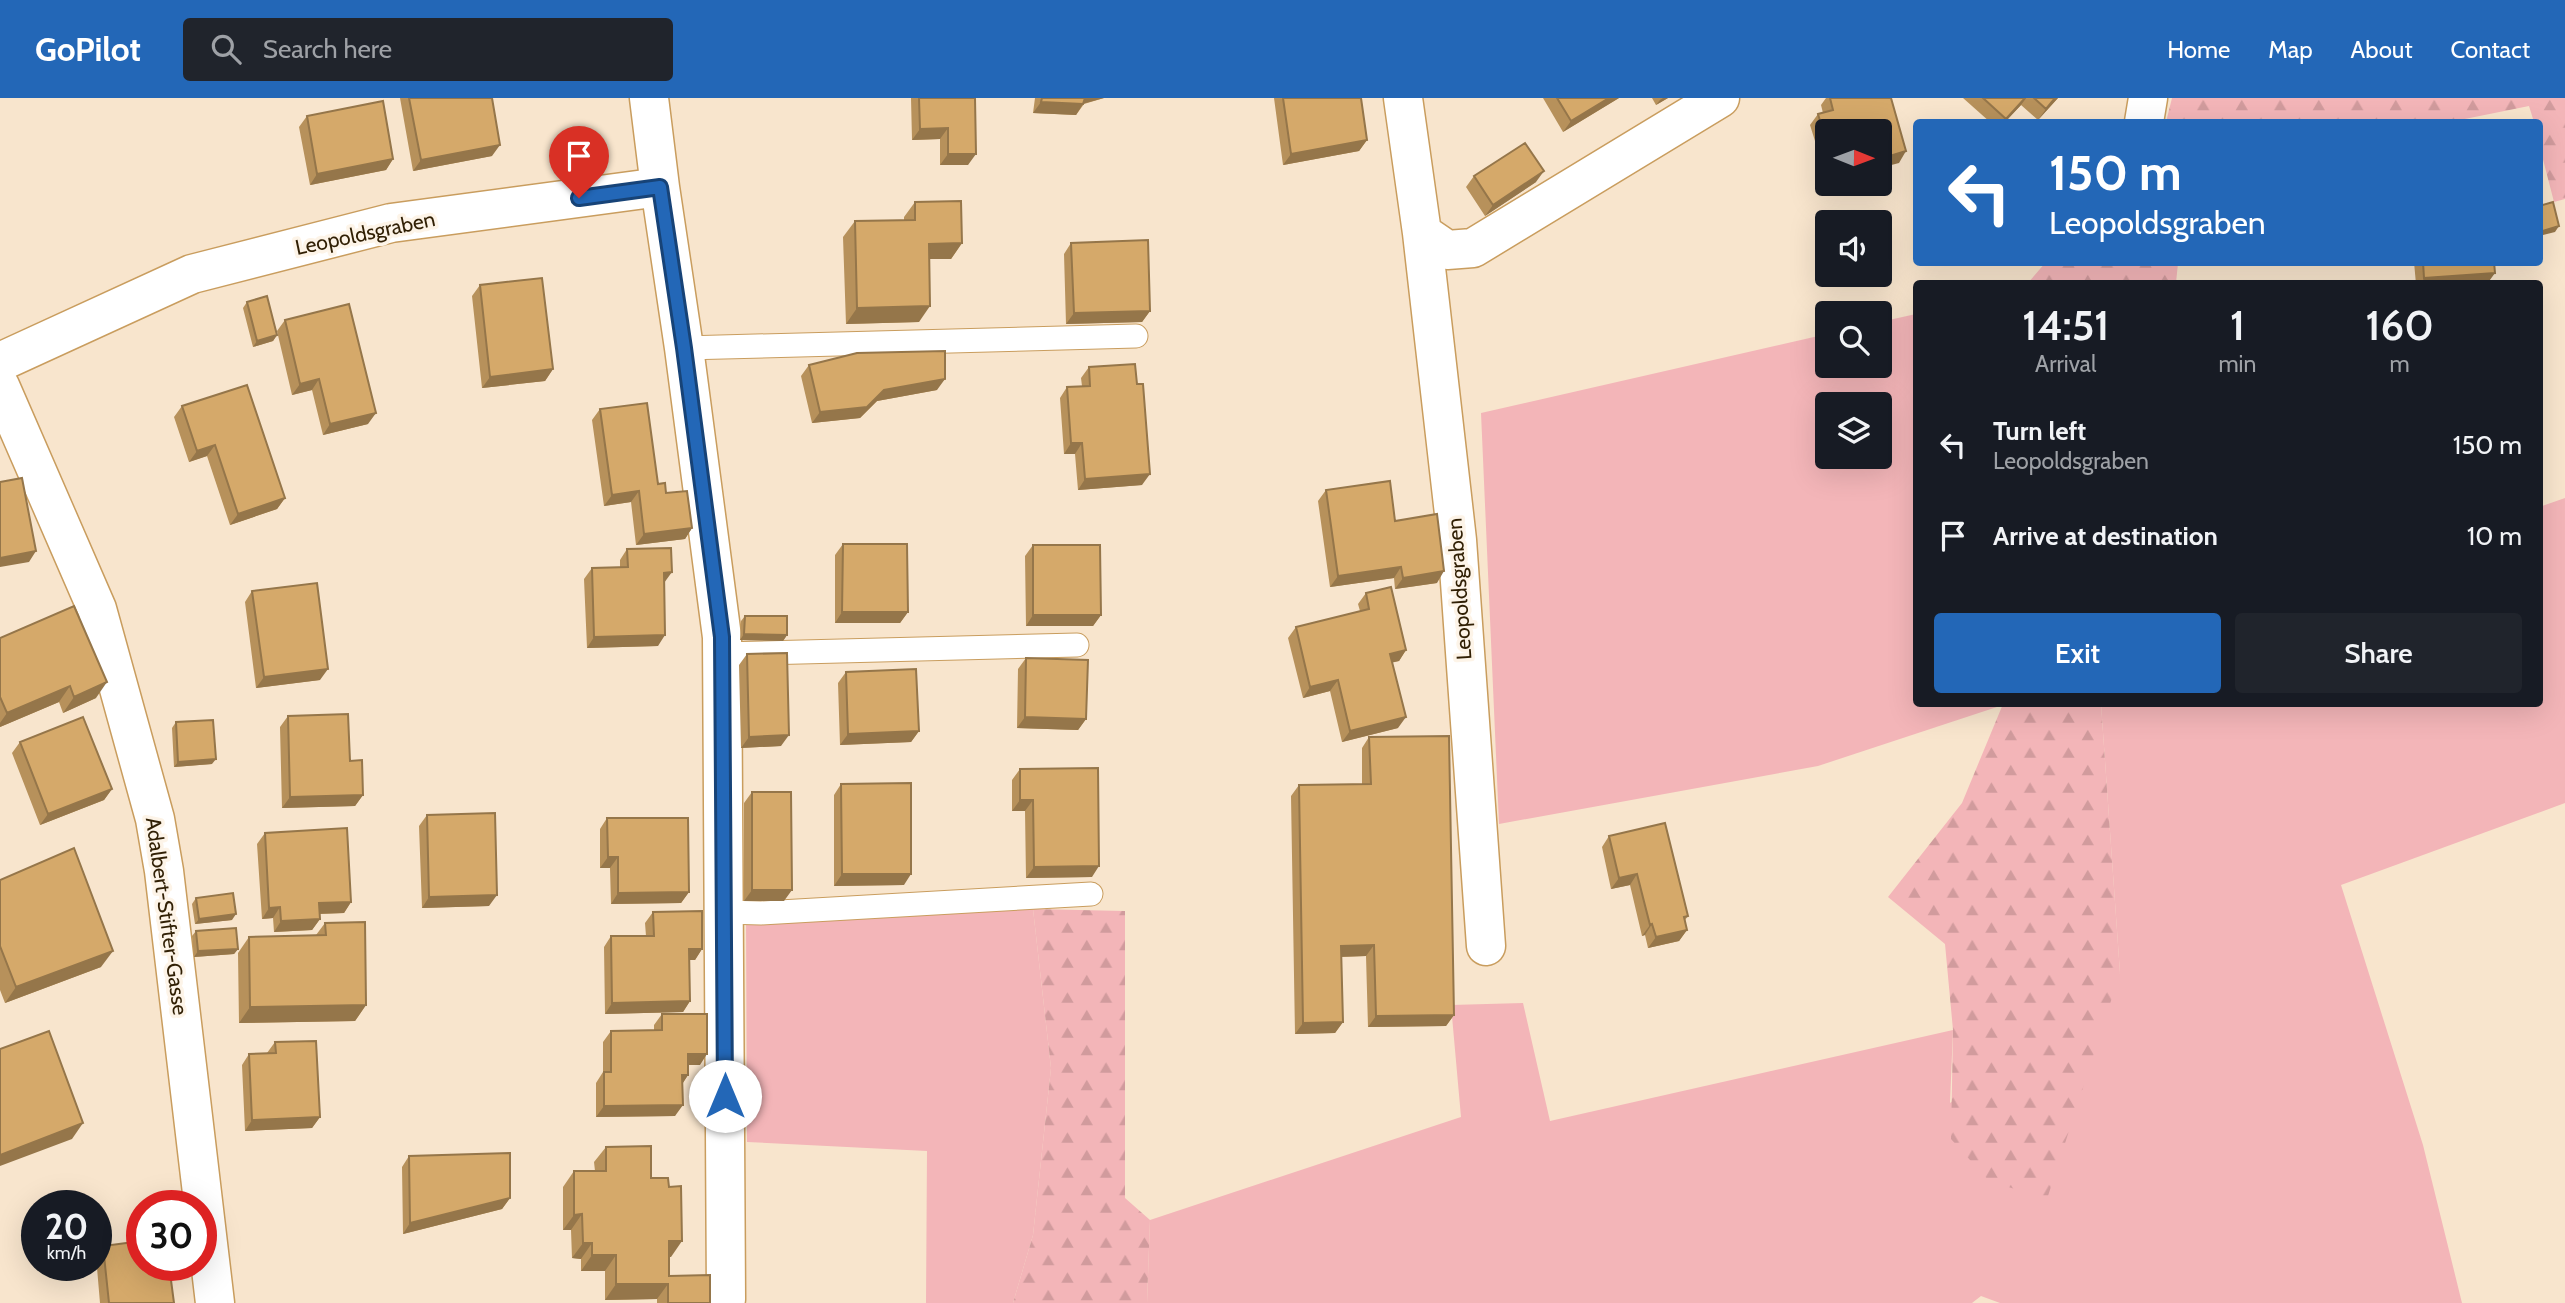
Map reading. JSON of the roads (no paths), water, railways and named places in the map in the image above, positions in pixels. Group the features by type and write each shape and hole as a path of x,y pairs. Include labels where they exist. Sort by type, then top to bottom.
{"street":[{"path":"649,98 722,637 726,1299"},
{"name":"Leopoldsgraben","path":"1403,98 1422,233 1457,540 1486,946"},
{"path":"1422,233 1447,250 1473,248 1720,98"},
{"path":"2144,119 2148,98"},
{"name":"Leopoldsgraben","path":"0,362 192,274 391,223 660,187"},
{"name":"Adalbert-Stifter-Gasse","path":"0,386 97,609 155,819 164,871 215,1303"}],"lane":[{"path":"684,348 1136,336"},
{"path":"722,653 1077,645"},
{"path":"724,912 1091,894"}]}
